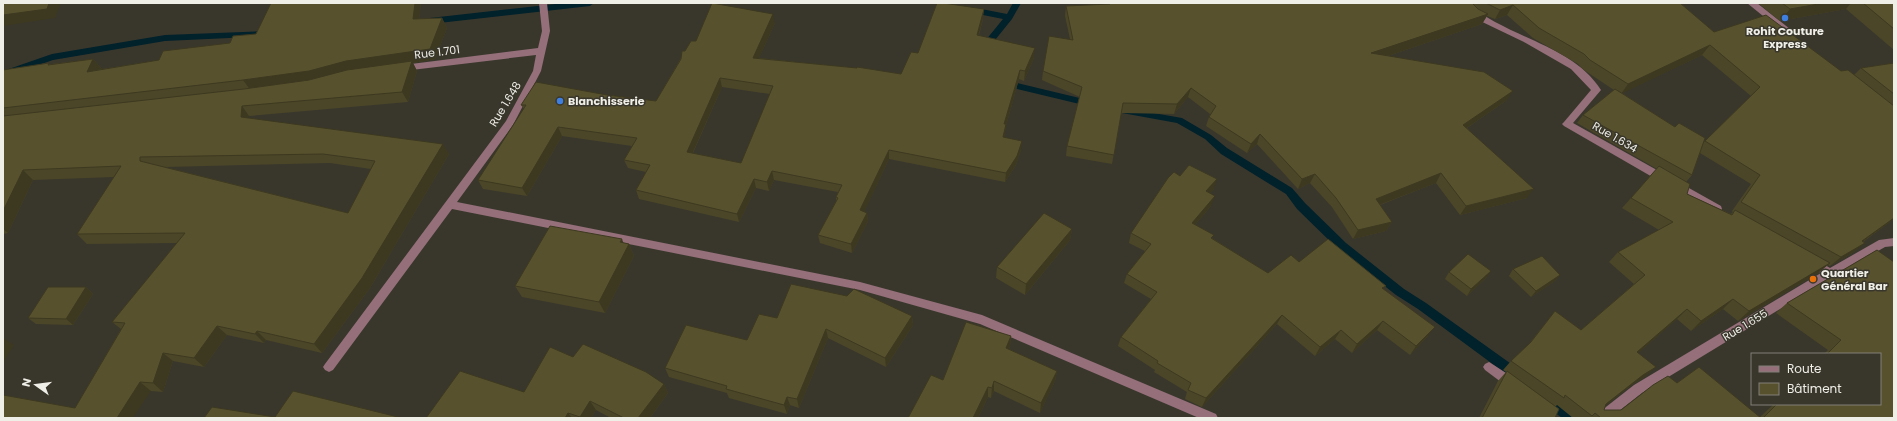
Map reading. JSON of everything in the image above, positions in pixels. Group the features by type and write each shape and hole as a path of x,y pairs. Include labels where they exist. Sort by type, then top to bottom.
{"street":[{"name":"Rue 1.648","path":"329,367 510,122 537,71 546,31 543,3"},
{"name":"Rue 1.634","path":"1463,3 1477,16 1527,40 1574,68 1596,90 1567,124 1725,214"},
{"path":"1751,3 1797,40"},
{"name":"Rue 1.701","path":"394,69 542,52"},
{"path":"449,204 860,286 982,320 1212,418"},
{"name":"Rue 1.655","path":"1601,418 1638,390 1830,273 1883,243 1894,242"},
{"path":"1800,256 1830,273"},
{"path":"1489,367 1521,390"}],"building":[{"path":"3,3 49,3 47,9 3,15"},
{"path":"271,3 415,3 413,19 442,18 430,49 346,61 309,71 3,108 3,70 49,63 48,65 93,59 87,72 159,60 163,51 230,43 233,36 256,34"},
{"path":"712,3 773,14 753,58 857,67 901,74 911,52 918,53 937,3 984,9 977,35 1035,48 1025,71 1020,70 1004,124 1006,124 1003,137 1022,141 1017,156 1006,173 889,150 860,210 867,213 851,244 818,235 838,198 836,197 842,185 772,171 767,182 754,179 737,214 636,190 650,165 624,160 637,138 558,127 522,188 478,180 526,105 521,105 536,82 607,95 656,101 681,59 682,51 685,51 691,41 696,41","holes":["720,78 773,86 741,163 687,152"]},
{"path":"1110,3 1472,3 1478,9 1488,14 1371,53 1484,72 1513,91 1463,125 1534,189 1466,206 1441,173 1376,199 1392,222 1358,230 1336,198 1315,174 1302,179 1260,134 1251,144 1209,117 1216,106 1191,88 1177,104 1123,103 1114,155 1067,146 1082,87 1043,71 1049,36 1073,40 1066,6"},
{"path":"1486,3 1680,3 1714,32 1766,15 1841,71 1848,70 1894,106 1894,218 1862,241 1865,243 1841,257 1741,202 1760,175 1705,141 1760,87 1710,45 1628,84 1590,60 1584,54 1539,28 1513,5 1500,10"},
{"path":"1782,3 1824,3 1790,9"},
{"path":"1863,3 1894,3 1894,29"},
{"path":"412,61 402,92 242,106 241,117 443,144 362,278 314,344 257,331 255,334 217,326 194,358 163,353 153,383 140,382 117,418 3,418 3,395 75,408 125,323 112,322 185,233 77,234 121,166 23,170 3,211 3,116 244,89 309,80 347,70","holes":["323,154 375,161 348,213 140,161 140,157"]},
{"path":"1894,63 1894,94 1861,68"},
{"path":"1615,89 1675,127 1679,123 1705,138 1692,175 1583,115"},
{"path":"1189,165 1217,179 1206,191 1215,196 1192,223 1214,235 1211,238 1268,273 1291,255 1299,262 1328,239 1386,286 1382,288 1435,327 1416,346 1383,321 1357,344 1341,330 1320,347 1282,315 1206,398 1188,390 1191,383 1157,363 1158,361 1121,337 1157,292 1127,274 1151,244 1131,233 1168,178 1174,172 1180,176"},
{"path":"1659,166 1690,184 1687,194 1732,215 1735,210 1830,263 1749,311 1733,299 1701,321 1687,309 1637,352 1656,367 1643,375 1606,404 1604,410 1621,410 1653,385 1668,376 1677,383 1699,367 1761,418 1601,418 1595,413 1592,416 1565,395 1564,398 1511,361 1531,342 1555,311 1581,330 1645,275 1618,252 1673,222 1631,198"},
{"path":"1044,213 1072,229 1026,284 997,267"},
{"path":"550,226 622,239 620,242 629,244 599,302 515,286"},
{"path":"1877,250 1894,262 1894,418 1763,418 1776,405 1881,405 1881,353 1828,353 1841,340 1787,303"},
{"path":"1468,254 1491,271 1471,289 1449,272"},
{"path":"1542,256 1560,275 1536,291 1513,269"},
{"path":"791,284 847,296 854,289 912,316 885,358 826,329 797,399 787,397 784,405 726,389 727,386 665,368 686,325 747,340 759,314 777,318"},
{"path":"48,287 86,287 66,319 28,318"},
{"path":"966,322 1011,336 1006,348 1057,371 1041,403 994,381 992,388 988,387 973,418 908,418 931,375 943,380"},
{"path":"583,344 646,372 664,384 638,418 624,418 590,401 580,417 568,413 565,418 426,418 460,371 524,392 550,347 573,357"},
{"path":"1507,371 1559,409 1555,418 1482,418"},
{"path":"293,391 402,418 204,418 212,407 275,417"}],"waterway":[{"path":"430,21 590,3"},
{"path":"1009,17 1017,3"},
{"path":"971,10 1009,17"},
{"path":"984,48 1009,17"},
{"path":"3,74 52,57 165,38 269,34"},
{"path":"1004,83 1092,104"},
{"path":"1125,111 1179,120 1208,137 1224,151 1289,191 1301,206 1342,246 1400,292 1422,306 1517,375"},
{"path":"1545,398 1571,418"}],"place":[{"name":"Rohit Couture Express","path":"1785,18"},
{"name":"Blanchisserie","path":"560,101"},
{"name":"Quartier Général Bar","path":"1813,279"}]}
